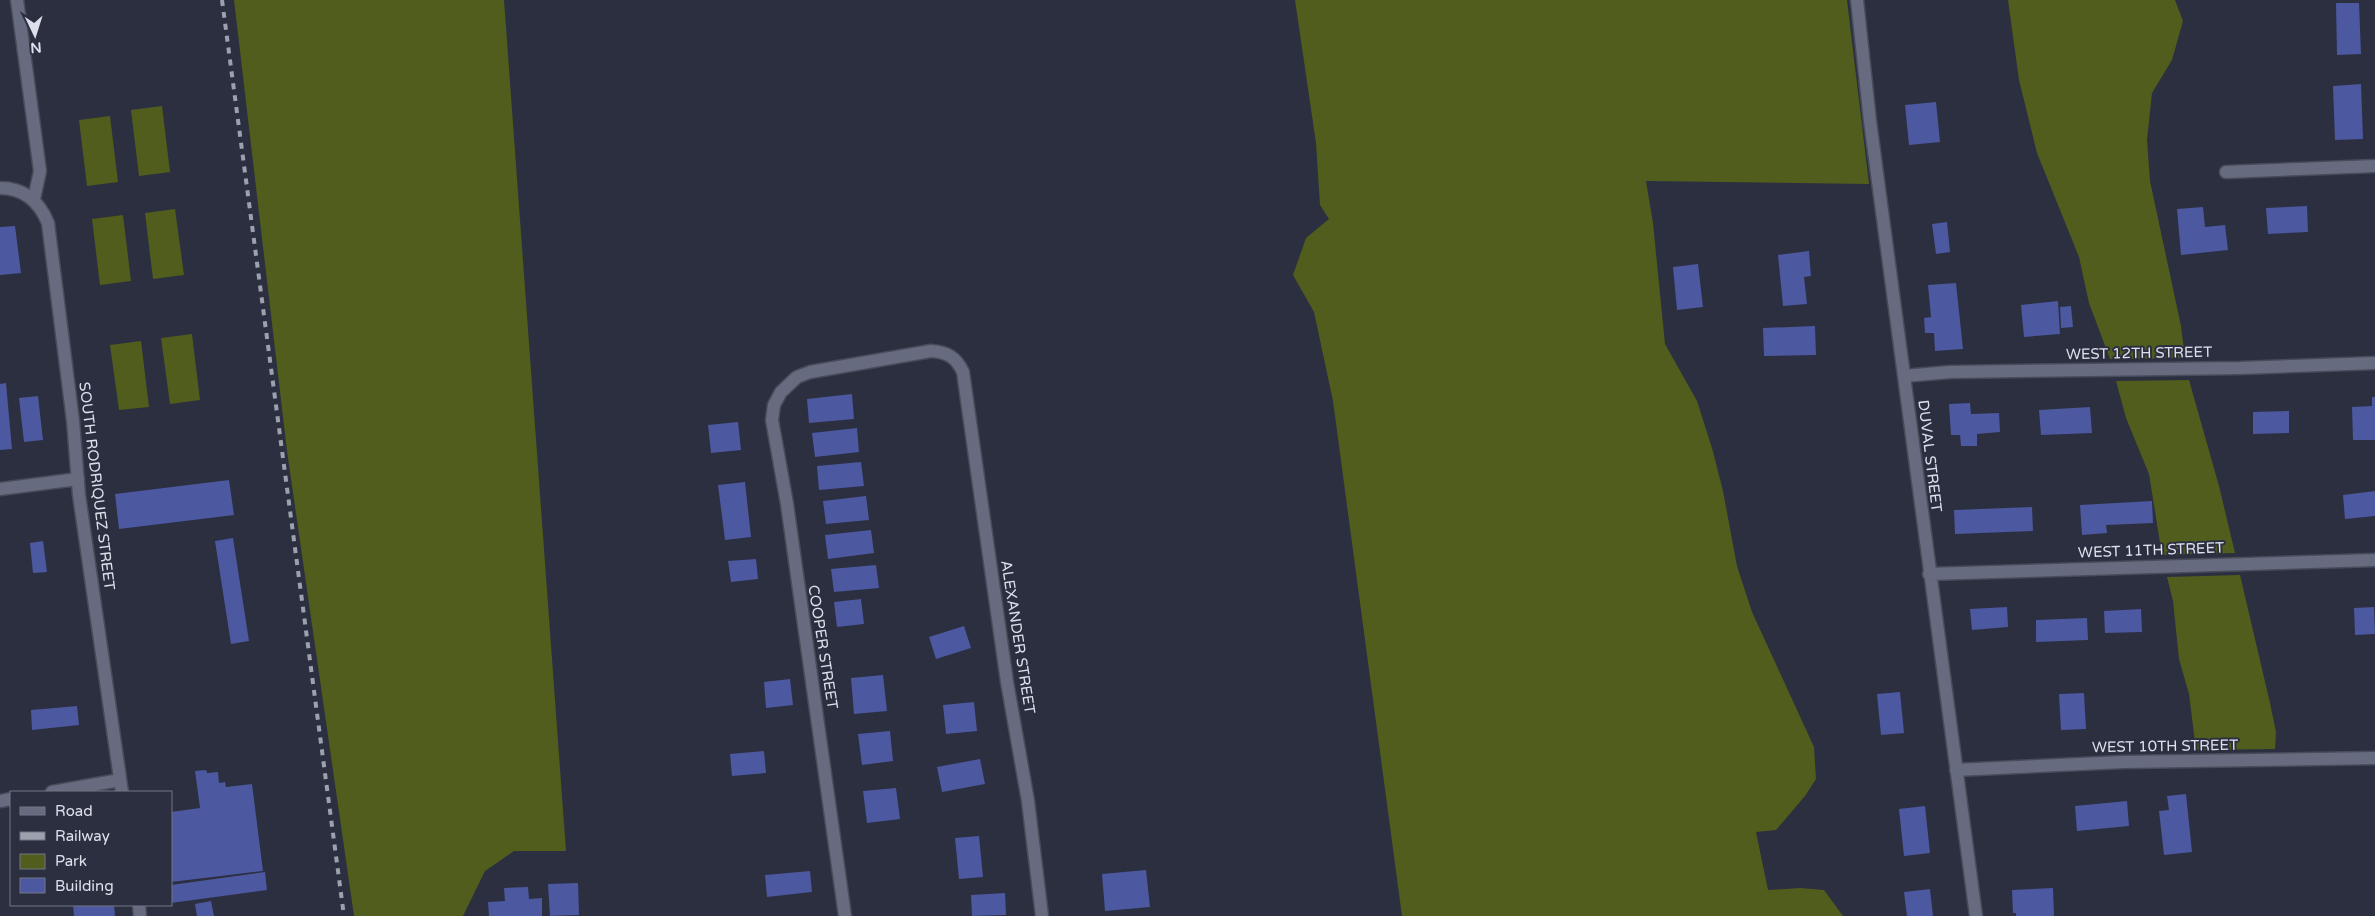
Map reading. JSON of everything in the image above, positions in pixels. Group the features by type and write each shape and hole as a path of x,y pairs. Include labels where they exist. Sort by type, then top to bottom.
{"street":[{"path":"0,188 9,188 29,196 40,171 17,0"},
{"name":"DUVAL STREET","path":"1857,0 1870,121 1976,916"},
{"path":"2226,172 2375,166"},
{"name":"SOUTH RODRIQUEZ STREET","path":"29,196 43,210 48,223 73,421 78,479 121,786"},
{"name":"COOPER STREET","path":"845,916 787,504 772,420 774,406 785,386 797,377 810,372 931,351 949,354 959,363"},
{"name":"ALEXANDER STREET","path":"959,363 964,372 1007,682 1028,801 1042,916"},
{"name":"WEST 12TH STREET","path":"1904,376 1950,372 2240,368 2375,363"},
{"path":"0,490 78,479"},
{"name":"WEST 11TH STREET","path":"1929,574 2375,560"},
{"name":"WEST 10TH STREET","path":"1956,770 2123,762 2375,758"},
{"path":"64,791 121,786"}],"green space":[{"path":"234,0 504,0 566,851 514,851 485,871 463,916 354,916 287,451"},
{"path":"1295,0 1847,0 1869,184 1646,181 1653,223 1665,344 1697,401 1723,491 1737,566 1752,612 1814,747 1816,779 1805,796 1776,830 1756,832 1768,890 1800,888 1824,890 1843,916 1402,916 1333,401 1314,312 1293,275 1306,238 1329,219 1320,205 1316,143"},
{"path":"2008,0 2175,0 2183,21 2172,60 2152,93 2147,140 2150,181 2181,326 2185,358 2110,359 2089,303 2079,257 2037,153 2019,80"},
{"path":"162,106 170,172 139,176 131,110"},
{"path":"110,116 118,182 87,186 79,120"},
{"path":"175,209 184,275 153,279 145,213"},
{"path":"123,215 131,281 100,285 92,219"},
{"path":"192,334 200,400 170,404 161,338"},
{"path":"141,341 149,407 119,410 110,345"},
{"path":"2189,380 2219,486 2235,553 2162,555 2149,474 2126,418 2116,381"},
{"path":"2240,575 2276,732 2275,749 2196,750 2189,694 2179,659 2173,601 2167,577"}],"building":[{"path":"2336,3 2359,3 2361,54 2337,55"},
{"path":"2361,84 2363,139 2335,140 2333,86"},
{"path":"1936,102 1940,142 1909,145 1905,105"},
{"path":"2307,206 2308,232 2268,234 2266,208"},
{"path":"2203,207 2205,227 2225,225 2228,250 2181,255 2177,209"},
{"path":"1947,222 1950,252 1936,254 1932,224"},
{"path":"15,226 21,273 0,275 0,227"},
{"path":"1809,251 1811,276 1804,277 1807,304 1783,306 1778,255"},
{"path":"1698,264 1703,307 1677,310 1673,267"},
{"path":"1956,283 1963,349 1935,351 1934,333 1925,333 1924,318 1931,317 1928,285"},
{"path":"2058,301 2060,334 2024,337 2021,305"},
{"path":"2071,306 2073,327 2061,328 2060,307"},
{"path":"1815,326 1816,355 1764,356 1763,328"},
{"path":"6,383 12,449 0,450 0,384"},
{"path":"852,394 854,419 809,423 807,399"},
{"path":"38,396 43,440 24,442 19,398"},
{"path":"2372,397 2375,397 2375,440 2353,440 2352,407 2372,406"},
{"path":"1970,403 1971,414 1999,413 2000,432 1977,434 1977,446 1961,446 1960,435 1951,435 1949,404"},
{"path":"2090,407 2092,433 2041,435 2039,410"},
{"path":"2289,411 2289,433 2253,434 2253,412"},
{"path":"738,422 741,450 711,453 708,425"},
{"path":"857,428 859,452 815,457 812,433"},
{"path":"861,462 864,486 819,490 817,466"},
{"path":"229,480 234,515 119,529 115,494"},
{"path":"745,482 751,537 725,540 718,485"},
{"path":"2375,491 2375,516 2345,519 2343,495"},
{"path":"866,496 869,520 826,524 823,501"},
{"path":"2152,501 2153,523 2106,525 2107,533 2082,535 2080,505"},
{"path":"2032,507 2033,531 1955,534 1954,510"},
{"path":"871,530 874,553 828,559 825,535"},
{"path":"233,538 249,641 231,644 215,541"},
{"path":"43,541 47,572 33,573 30,543"},
{"path":"756,559 758,579 731,582 728,561"},
{"path":"876,565 879,588 834,592 831,569"},
{"path":"861,599 864,624 837,627 834,602"},
{"path":"2007,607 2008,627 1972,630 1970,609"},
{"path":"2374,607 2375,634 2355,635 2354,608"},
{"path":"2141,609 2142,632 2105,633 2104,611"},
{"path":"2087,618 2088,640 2036,642 2036,620"},
{"path":"964,626 971,648 936,659 929,637"},
{"path":"883,675 887,711 854,714 851,678"},
{"path":"790,679 793,705 766,708 764,682"},
{"path":"1900,692 1904,733 1881,735 1877,694"},
{"path":"2084,693 2086,729 2061,730 2059,694"},
{"path":"974,702 977,731 946,734 943,705"},
{"path":"77,706 79,725 32,730 31,710"},
{"path":"890,731 893,761 862,765 858,734"},
{"path":"764,751 766,773 732,776 730,754"},
{"path":"980,759 985,784 942,792 937,767"},
{"path":"195,771 218,772 219,783 225,782 226,787 252,784 263,871 172,882 172,812 200,808"},
{"path":"896,788 900,819 867,823 863,791"},
{"path":"2186,794 2192,852 2164,855 2159,811 2169,810 2167,796"},
{"path":"2127,801 2129,826 2077,831 2075,806"},
{"path":"1925,806 1930,853 1904,856 1899,809"},
{"path":"979,836 983,877 959,879 955,838"},
{"path":"1146,870 1150,907 1105,911 1102,874"},
{"path":"810,871 812,892 767,897 765,875"},
{"path":"265,872 267,890 172,903 172,885"},
{"path":"578,883 579,915 550,916 548,884"},
{"path":"528,887 529,899 542,898 542,916 489,916 488,902 505,901 504,888"},
{"path":"2053,888 2054,916 2016,916 2016,913 2013,913 2012,890"},
{"path":"1930,889 1933,916 1907,916 1904,892"},
{"path":"1005,893 1006,915 972,916 971,895"},
{"path":"211,901 214,916 197,916 195,904"},
{"path":"73,906 114,906 115,916 74,916"}],"railway":[{"path":"222,0 344,916"}]}
